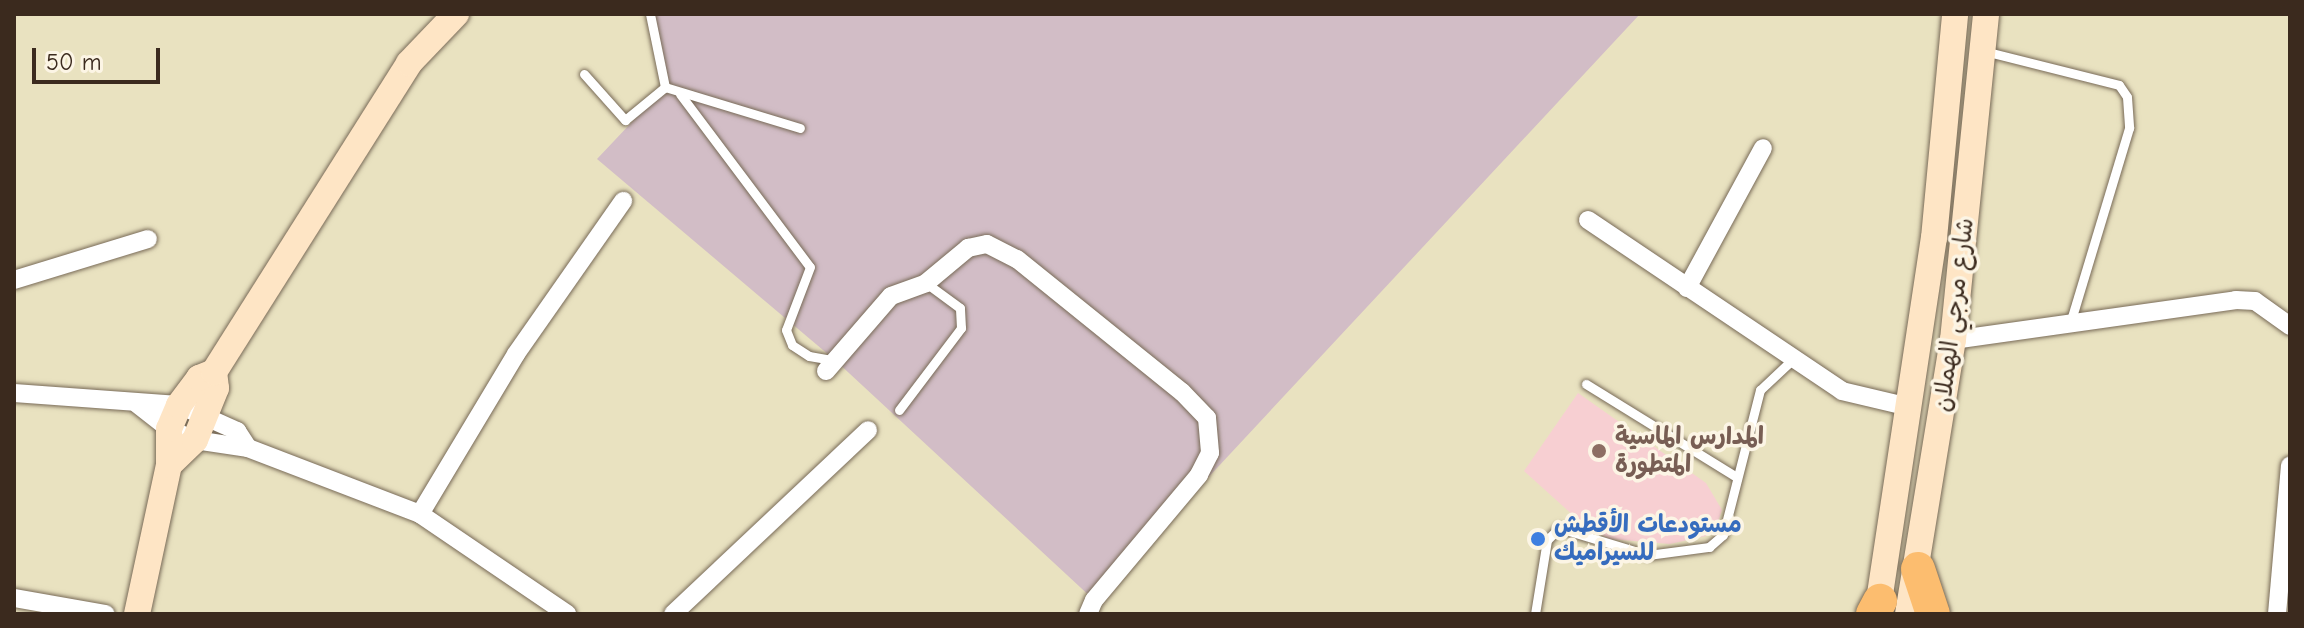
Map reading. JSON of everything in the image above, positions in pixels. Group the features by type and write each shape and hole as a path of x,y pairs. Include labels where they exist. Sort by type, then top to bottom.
{"highway":[{"path":"1918,569 1933,614"}],"main road":[{"name":"شارع مرجي الهملان","path":"1884,611 1934,238 1955,14"},
{"name":"شارع مرجي الهملان","path":"1884,611 1918,569 1953,340 1986,14"},
{"path":"137,614 169,465 174,417 199,378 214,372 409,63 448,16"},
{"path":"169,465 195,440 216,388 214,372"}],"street":[{"path":"1687,288 1763,148"},
{"path":"420,514 516,354 623,201"},
{"path":"1588,220 1842,391 1909,407"},
{"path":"14,280 148,239"},
{"path":"831,366 891,296 926,283 968,248 987,244 1004,250 1154,369 1207,418 1210,453 1199,475 1094,600 1088,614"},
{"path":"1953,340 2236,300 2281,308 2290,326"},
{"path":"14,393 137,404 174,417 206,415 237,431 248,448"},
{"path":"174,417 195,440 248,448 420,514 567,614"},
{"path":"673,614 868,430"},
{"path":"2277,614 2290,466"},
{"path":"14,598 106,614"}],"lane":[{"path":"650,14 665,87"},
{"path":"1982,51 2119,85 2127,97 2129,128 2069,326"},
{"path":"584,74 625,120 665,87"},
{"path":"665,87 800,128"},
{"path":"680,94 810,267 786,330 792,345 831,366"},
{"path":"899,410 961,328 960,308 926,283"},
{"path":"1535,614 1551,534 1570,529 1602,544 1648,555 1709,547 1730,520 1735,476 1760,390 1792,360"},
{"path":"1586,384 1735,476"}],"shaded area":[{"path":"650,14 1640,14 1094,600 836,361 597,159 665,87"},
{"name":"المدارس الماسية المتطورة","path":"1578,393 1706,483 1722,510 1717,525 1706,536 1670,544 1609,539 1585,526 1524,471"}],"place":[{"name":"المدارس الماسية المتطورة","path":"1599,451"},
{"name":"مستودعات الأقطش للسيراميك","path":"1538,539"}]}
